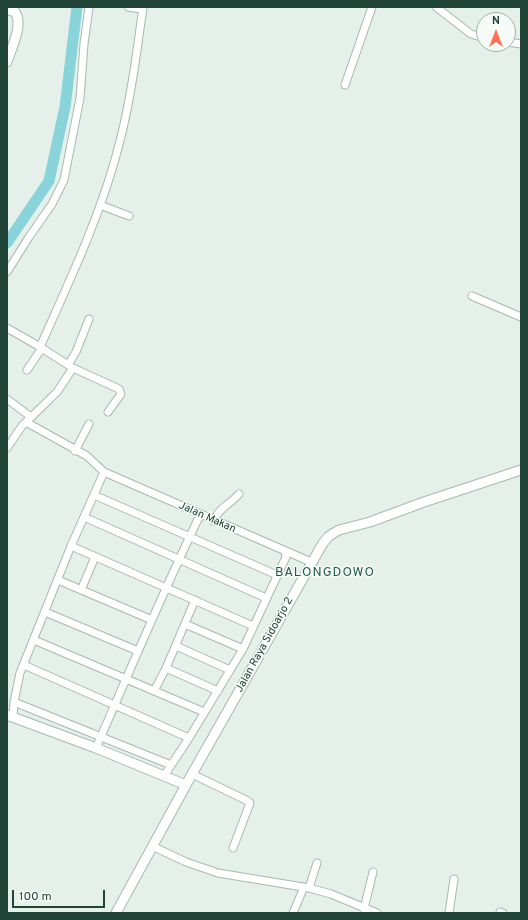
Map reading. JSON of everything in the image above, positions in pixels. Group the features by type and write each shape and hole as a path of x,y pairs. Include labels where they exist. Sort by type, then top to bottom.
{"street":[{"path":"7,272 52,204 64,180 80,98 84,44 89,7"},
{"path":"27,370 41,348 84,247 100,205 123,129 142,8 128,7"},
{"path":"346,84 372,7"},
{"path":"436,7 471,34 476,36"},
{"path":"7,9 15,12 18,19 18,29 7,62"},
{"path":"100,205 129,216"},
{"path":"472,296 521,317"},
{"path":"7,448 18,430 57,392 71,366 89,319"},
{"path":"7,328 71,366 119,389 120,394 108,412"},
{"name":"Jalan Makan","path":"7,399 29,420 75,451 89,458 104,472 213,521 306,560"},
{"path":"75,451 88,424"},
{"name":"Jalan Raya Sidoarjo 2","path":"116,913 152,846 181,783 192,774 267,643 306,560 329,536 339,530 370,522 424,502 521,470"},
{"path":"104,472 71,546 20,673 10,716 96,748 181,783"},
{"path":"213,521 220,509 230,503 239,494"},
{"path":"94,495 277,575"},
{"path":"96,748 127,679 165,587 200,515"},
{"path":"84,517 266,598"},
{"path":"71,546 253,626"},
{"path":"164,776 243,649 286,557 285,551"},
{"path":"81,590 95,557"},
{"path":"58,580 152,620"},
{"path":"154,691 176,646 195,600"},
{"path":"45,612 138,651"},
{"path":"185,624 243,649"},
{"path":"34,640 204,712"},
{"path":"176,646 230,670"},
{"path":"24,665 189,738"},
{"path":"166,668 218,691"},
{"path":"14,702 171,766"},
{"path":"192,774 250,803 233,848"},
{"path":"152,846 186,862 218,873 307,888 331,894 364,909 377,913"},
{"path":"293,913 307,888 317,863"},
{"path":"364,909 373,872"},
{"path":"449,913 454,880"}],"waterway":[{"path":"7,243 49,181 65,107 77,7"}],"district":[{"name":"BALONGDOWO","path":"325,573"}]}
